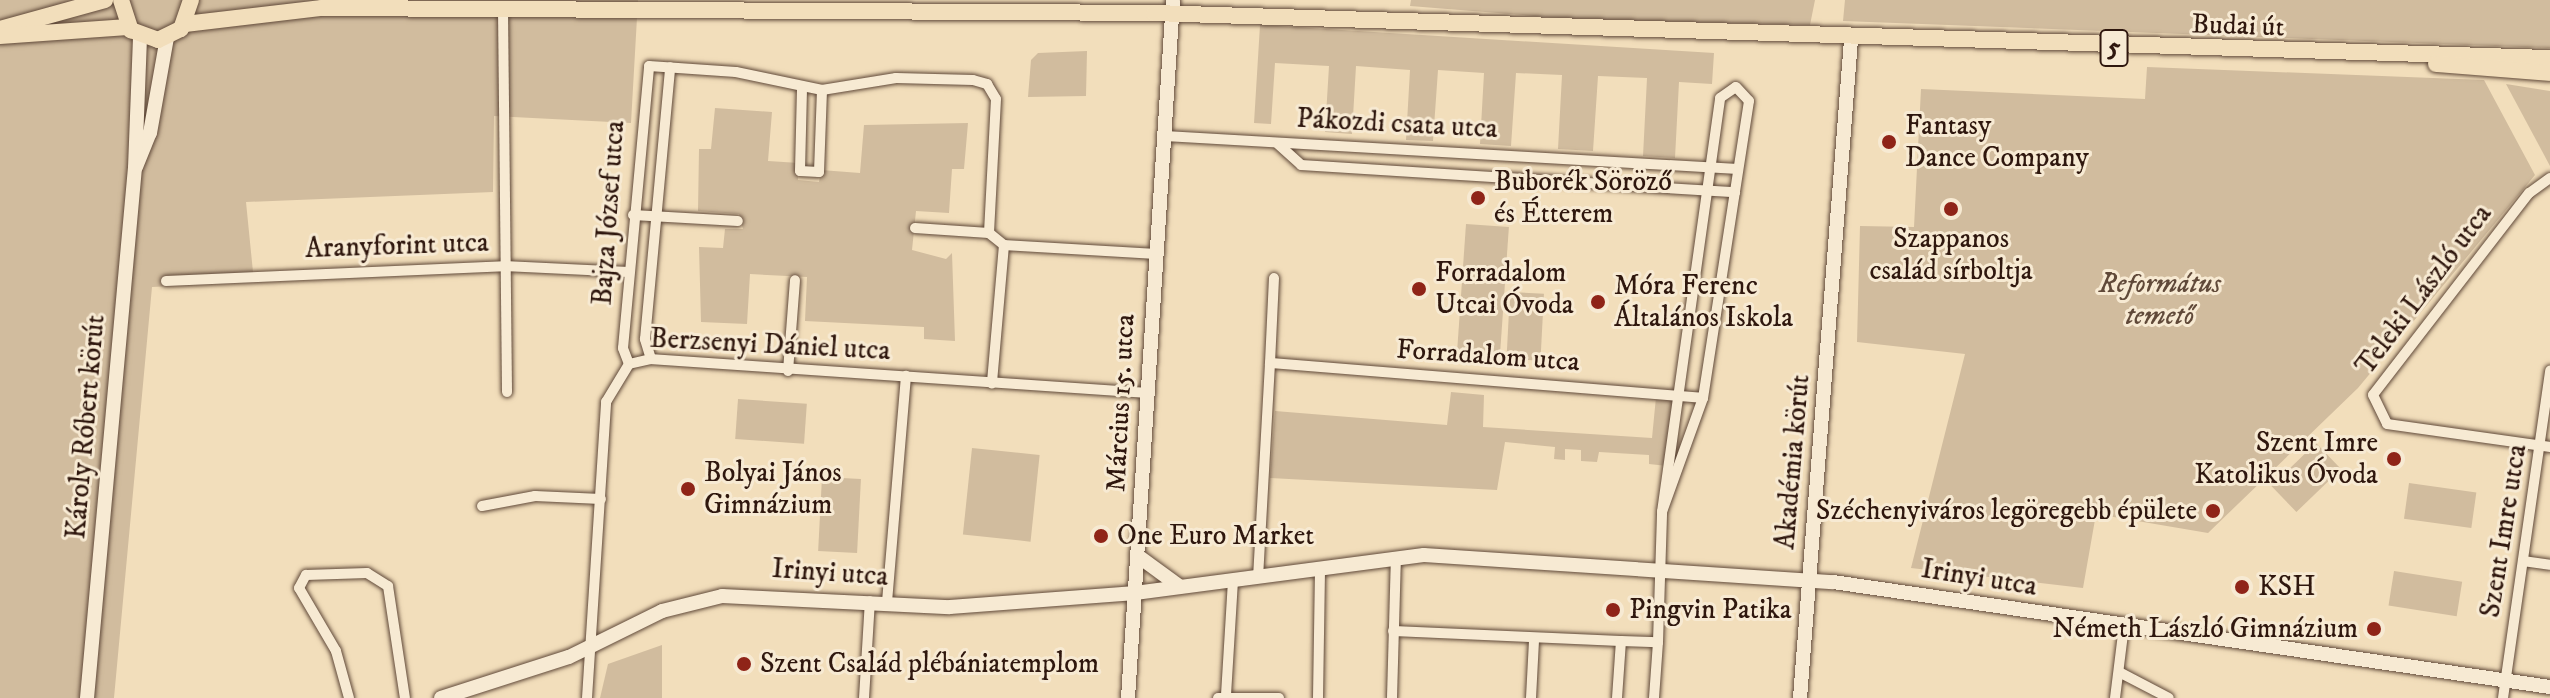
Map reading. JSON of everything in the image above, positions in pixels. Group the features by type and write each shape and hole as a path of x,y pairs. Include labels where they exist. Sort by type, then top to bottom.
{"main road":[{"path":"0,29 105,0"},
{"path":"121,0 134,32"},
{"path":"0,36 134,32 167,38 185,24 191,0"},
{"name":"Budai út","path":"289,0 322,8"},
{"name":"Budai út","path":"185,24 322,8 1174,7 1851,39 2378,57 2544,56"},
{"name":"Budai út","path":"2378,57 2530,74"},
{"name":"5","path":"2530,74 2550,73"},
{"name":"5","path":"2530,74 2550,80"}],"street":[{"name":"Március 15. utca","path":"1128,698 1174,7"},
{"path":"503,9 507,392"},
{"name":"Károly Róbert körút","path":"88,696 135,168 134,32"},
{"name":"Károly Róbert körút","path":"135,168 150,133 167,38"},
{"name":"Akadémia körút","path":"1800,698 1851,39"},
{"name":"Bajza József utca","path":"629,364 623,348 649,66 670,67 659,217 645,339 651,359"},
{"path":"670,67 736,72 802,89 822,90 896,78 973,80 987,84 996,99 989,233"},
{"path":"1654,698 1662,512 1684,394 1720,98 1736,87 1749,101 1703,398 1662,512"},
{"path":"802,89 800,171 819,172 822,90"},
{"path":"1165,136 1278,144"},
{"name":"Pákozdi csata utca","path":"1278,144 1738,169"},
{"name":"Pákozdi csata utca","path":"1278,144 1301,165 1735,192"},
{"name":"Teleki László utca","path":"2546,446 2387,424 2373,395 2529,193 2550,178"},
{"path":"633,215 738,221"},
{"path":"915,228 989,233 1004,245 1156,254"},
{"path":"992,383 1004,245"},
{"name":"Aranyforint utca","path":"166,281 504,266 629,272"},
{"path":"1258,578 1274,278"},
{"path":"788,371 795,280"},
{"name":"Berzsenyi Dániel utca","path":"587,698 606,402 629,364 651,359 788,371 1147,393"},
{"name":"Forradalom utca","path":"1270,363 1684,394 1703,398"},
{"name":"Szent Imre utca","path":"2503,698 2523,561 2546,446 2550,370"},
{"path":"887,602 906,376"},
{"path":"482,506 535,496 601,499"},
{"path":"1138,556 1183,587"},
{"name":"Irinyi utca","path":"441,698 592,644 662,611 722,596 950,607 1135,593 1396,559 1495,556 1808,580 2550,687"},
{"path":"1392,698 1396,559"},
{"path":"2523,561 2550,565"},
{"path":"1318,698 1320,571"},
{"path":"349,698 336,651 299,588 306,575 367,573 388,586 405,698"},
{"path":"1233,581 1222,697 1279,698"},
{"path":"864,698 870,601"},
{"path":"2115,698 2124,626"},
{"path":"1393,631 1534,641 1658,642"},
{"path":"1531,698 1534,641"},
{"path":"1617,698 1621,641"},
{"path":"2119,672 2169,698"}],"green space":[{"path":"0,0 638,0 631,123 494,116 493,192 246,202 254,282 152,287 114,698 0,698"},
{"path":"1411,0 1815,0 1810,25 1572,19 1410,6"},
{"path":"1845,0 2550,0 2550,48 1843,21"},
{"path":"1260,25 1714,53 1712,84 1679,82 1675,158 1643,156 1647,78 1598,76 1593,151 1558,149 1562,75 1516,73 1511,146 1480,144 1484,73 1438,70 1433,141 1406,140 1410,70 1356,66 1352,134 1325,132 1329,66 1275,63 1271,124 1254,123"},
{"path":"1087,51 1086,96 1028,97 1031,60 1038,53"},
{"name":"Református temető","path":"2147,67 2484,80 2535,175 2358,388 2208,533 2096,514 2083,588 1911,568 1965,354 1857,342 1860,226 1914,227 1921,89 2145,99"},
{"path":"2506,84 2550,91 2550,166"},
{"path":"715,108 772,112 768,161 799,163 798,180 819,182 821,170 860,173 864,125 968,123 964,169 952,169 949,213 916,211 912,250 946,259 952,253 955,341 924,339 924,327 805,321 807,277 750,274 747,324 701,322 699,247 723,248 725,229 743,229 739,214 698,211 699,149 711,149"},
{"path":"1466,224 1509,227 1499,364 1456,361"},
{"path":"1510,292 1544,294 1540,361 1506,359"},
{"path":"1451,392 1484,395 1483,427 1652,438 1656,397 1678,398 1667,466 1649,464 1649,455 1599,452 1597,462 1581,461 1581,450 1565,449 1565,460 1554,459 1555,447 1505,442 1497,490 1270,478 1275,411 1447,425"},
{"path":"738,399 807,404 804,444 735,439"},
{"path":"2316,443 2341,469 2296,512 2271,486"},
{"path":"972,448 1040,455 1031,542 963,535"},
{"path":"822,477 861,479 857,553 818,551"},
{"path":"2409,483 2476,492 2471,528 2404,519"},
{"path":"2394,571 2462,582 2457,616 2389,606"},
{"path":"662,645 662,698 600,698 608,664"}],"place":[{"name":"Fantasy Dance Company","path":"1889,142"},
{"name":"Buborék Söröző és Étterem","path":"1478,198"},
{"name":"Szappanos család sírboltja","path":"1951,209"},
{"name":"Forradalom Utcai Óvoda","path":"1419,289"},
{"name":"Móra Ferenc Általános Iskola","path":"1598,302"},
{"name":"Szent Imre Katolikus Óvoda","path":"2394,459"},
{"name":"Bolyai János Gimnázium","path":"688,489"},
{"name":"Széchenyiváros legöregebb épülete","path":"2213,511"},
{"name":"One Euro Market","path":"1101,536"},
{"name":"KSH","path":"2242,587"},
{"name":"Pingvin Patika","path":"1613,610"},
{"name":"Németh László Gimnázium","path":"2374,629"},
{"name":"Szent Család plébániatemplom","path":"744,664"}]}
